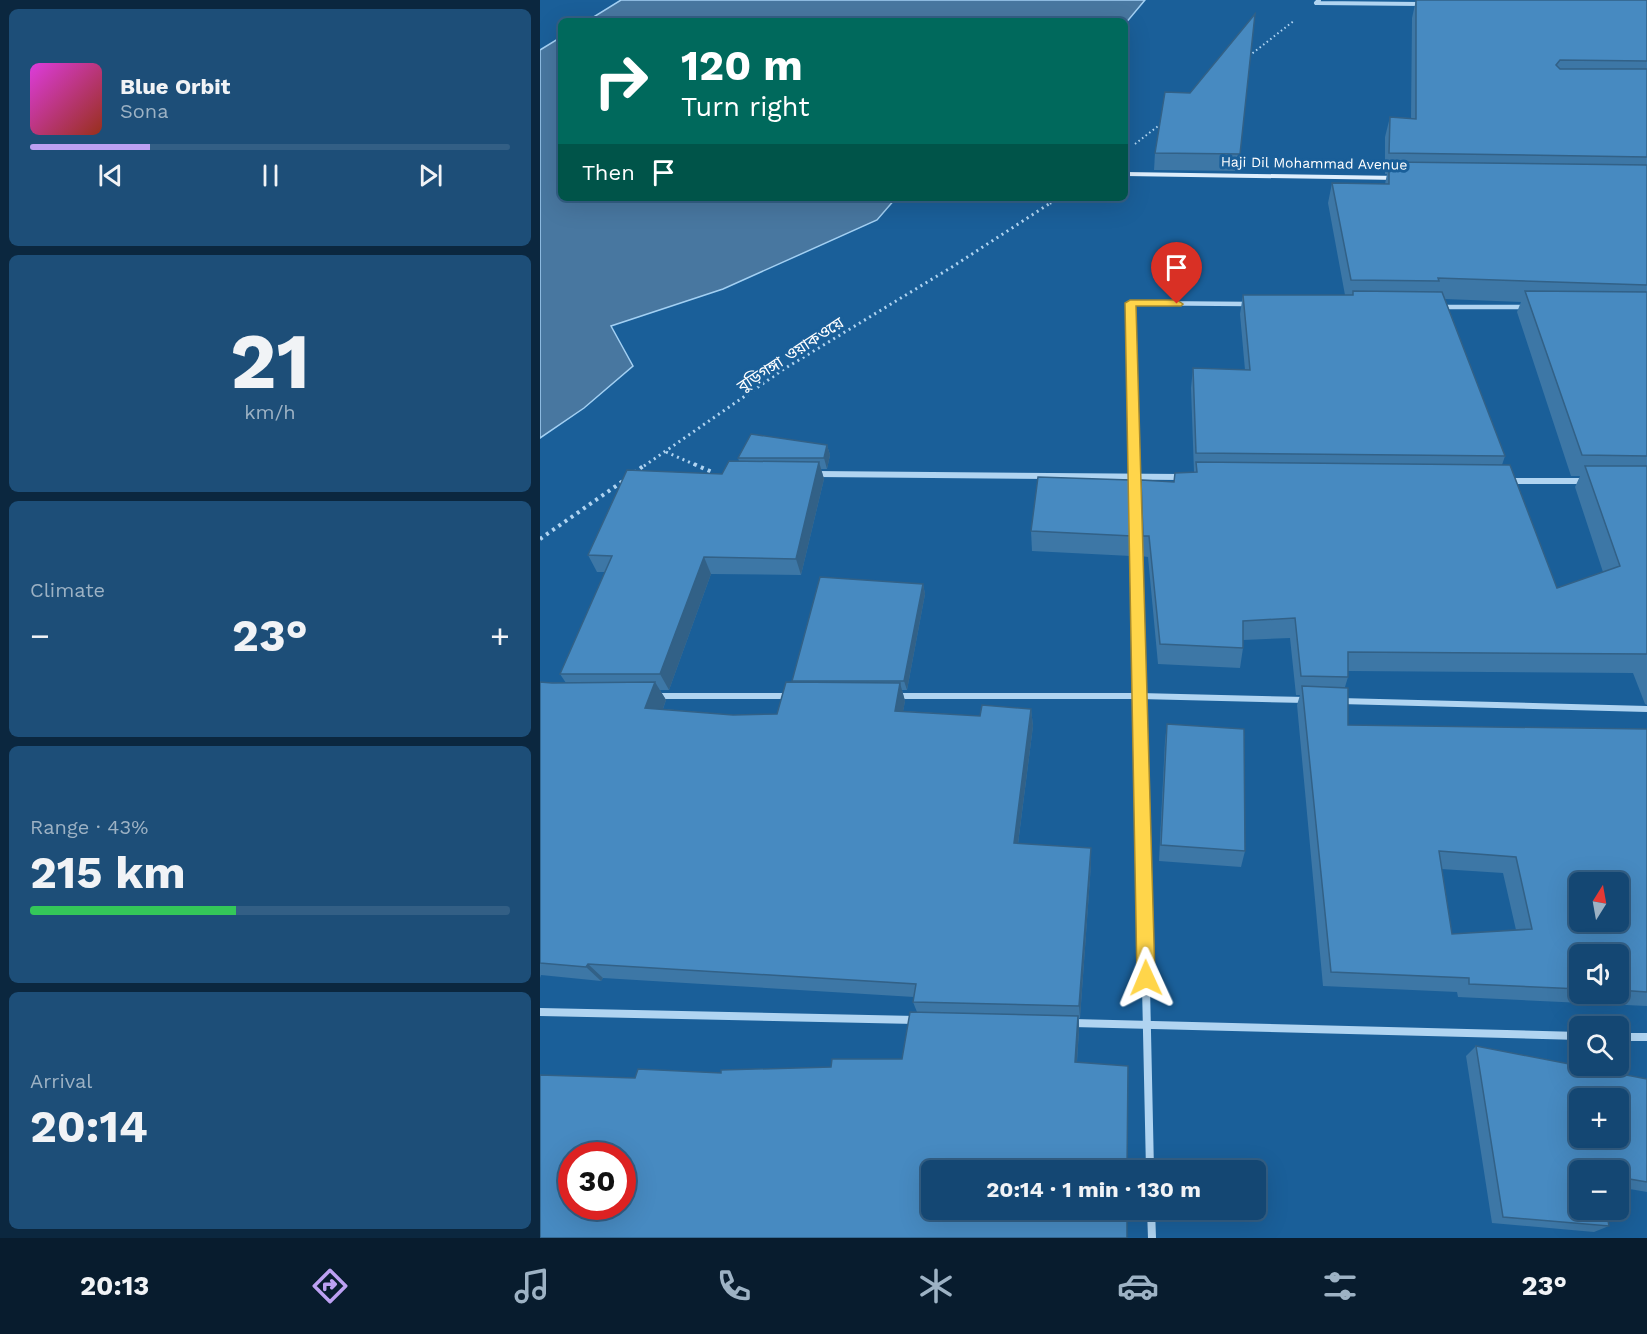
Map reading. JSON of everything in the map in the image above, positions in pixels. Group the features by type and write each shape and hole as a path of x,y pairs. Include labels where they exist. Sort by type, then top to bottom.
{"street":[{"path":"1318,2 1422,4"},
{"name":"Haji Dil Mohammad Avenue","path":"1128,174 1410,178"},
{"path":"1150,1160 1130,303 1260,304"},
{"path":"1436,306 1530,308"},
{"path":"808,474 1194,478"},
{"path":"1504,481 1587,481"},
{"path":"645,696 798,696"},
{"path":"892,696 1140,696 1317,701"},
{"path":"1328,701 1647,709"},
{"path":"540,1012 921,1020"},
{"path":"1064,1023 1569,1036"},
{"path":"1629,1036 1647,1037"},
{"path":"1151,1220 1152,1238"}],"path":[{"path":"1243,60 1318,2"},
{"path":"1134,145 1170,117"},
{"name":"বুড়িগঙ্গা ওয়াকওয়ে","path":"540,539 784,369 942,273 1054,201"},
{"path":"666,452 714,474"}],"water":[{"path":"621,0 1145,0 1128,20 1128,18 592,18"},
{"path":"558,39 558,201 893,201 877,220 723,289 611,326 633,366 584,408 540,438 540,50"}],"building":[{"path":"1416,0 1647,0 1647,61 1560,60 1556,65 1560,69 1647,69 1647,157 1389,153 1390,117 1416,119"},
{"path":"1255,14 1240,154 1155,153 1165,92 1190,93"},
{"path":"1389,162 1647,165 1647,285 1438,278 1439,281 1351,280 1332,183 1389,184"},
{"path":"1353,291 1442,292 1505,456 1196,453 1193,368 1250,370 1243,295 1353,295"},
{"path":"1525,291 1647,292 1647,456 1582,455"},
{"path":"751,434 827,445 824,458 738,458"},
{"path":"729,461 819,462 796,559 704,557 660,674 560,674 612,556 588,555 627,470 722,474"},
{"path":"1196,462 1510,465 1557,588 1620,566 1585,466 1647,466 1647,654 1348,652 1348,677 1301,676 1295,618 1243,621 1243,648 1160,644 1149,536 1143,536 1141,480 1174,482 1175,473 1197,472"},
{"path":"1038,477 1130,480 1132,536 1031,531"},
{"path":"820,577 923,584 904,681 792,681"},
{"path":"540,682 655,682 645,708 733,715 777,714 786,682 900,683 895,711 980,716 982,705 1031,709 1014,843 1091,848 1079,1006 913,1002 916,984 540,963"},
{"path":"1302,686 1348,688 1348,725 1647,729 1647,992 1629,991 1629,944 1569,944 1569,989 1469,984 1469,978 1331,972","holes":["1439,851 1516,857 1532,929 1452,934"]},
{"path":"1167,724 1244,729 1245,851 1161,845"},
{"path":"910,1012 1078,1016 1075,1062 1128,1066 1127,1160 921,1160 921,1220 1127,1220 1127,1238 540,1238 540,1075 635,1078 638,1069 721,1073 721,1070 831,1067 832,1059 902,1059"},
{"path":"1476,1046 1569,1064 1569,1076 1629,1076 1647,1079 1647,1182 1629,1179 1629,1160 1569,1160 1569,1220 1608,1220 1609,1226 1503,1217"}],"route":[{"path":"1146,978 1130,303 1177,304"}]}
